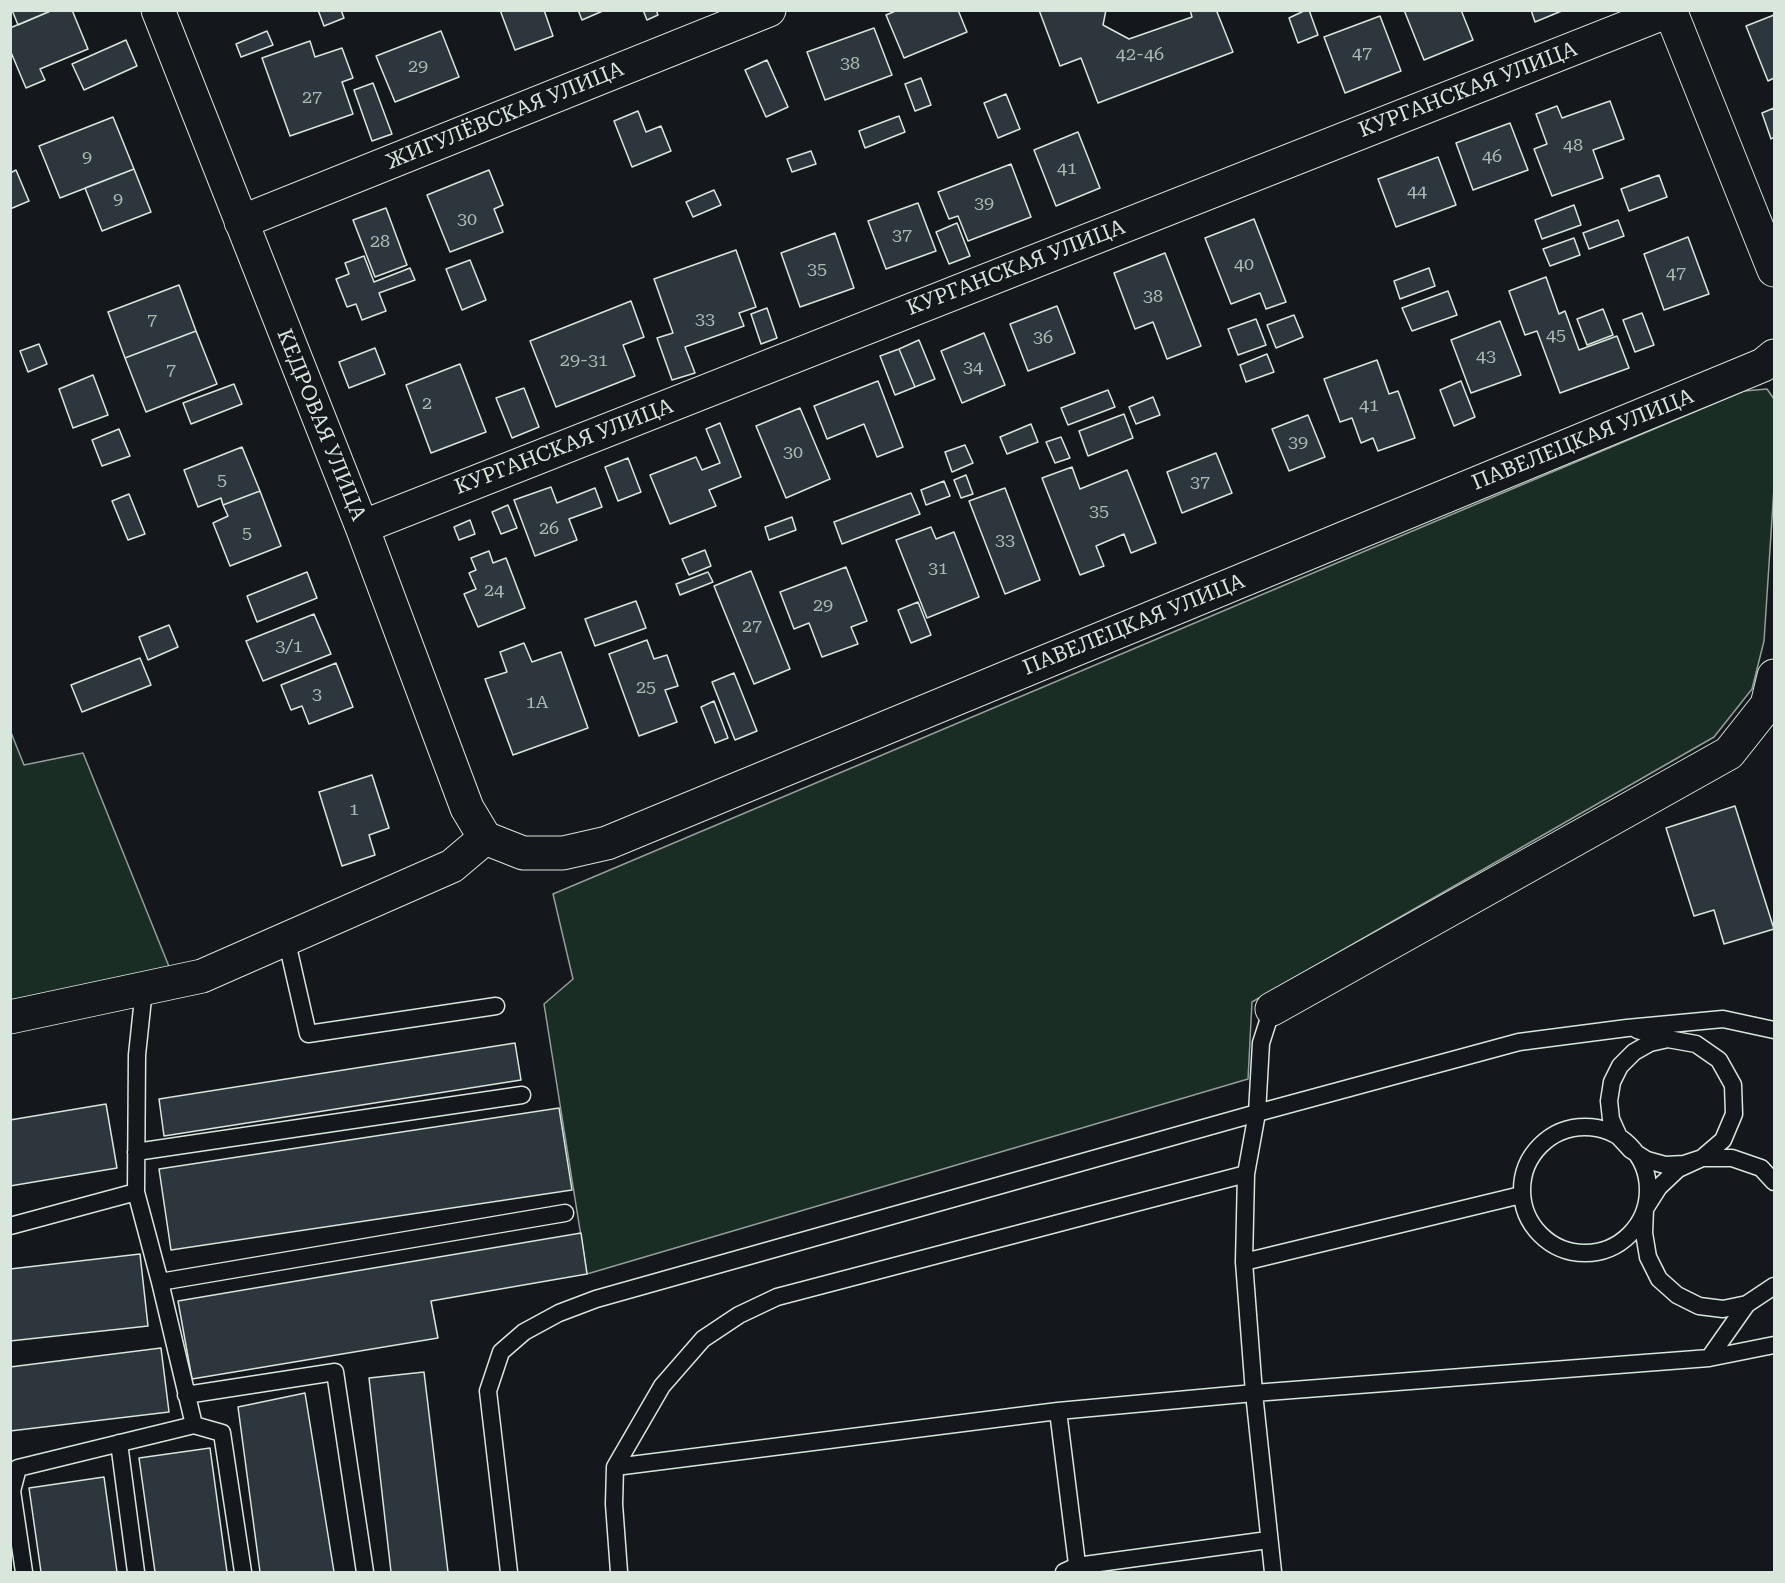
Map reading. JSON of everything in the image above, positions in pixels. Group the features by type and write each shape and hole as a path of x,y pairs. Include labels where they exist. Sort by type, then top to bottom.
{"street":[{"name":"КЕДРОВАЯ УЛИЦА","path":"158,10 362,527 467,808 485,838"},
{"name":"ЖИГУЛЁВСКАЯ УЛИЦА","path":"241,222 769,10"},
{"path":"1670,11 1774,270"},
{"name":"КУРГАНСКАЯ УЛИЦА","path":"362,527 1670,11"},
{"name":"ПАВЕЛЕЦКАЯ УЛИЦА","path":"485,838 523,853 563,854 608,843 1752,370 1774,356"},
{"path":"1272,1009 1729,753 1767,705 1774,676"},
{"path":"10,1017 202,976 452,866 485,838"}],"lane":[{"path":"286,938 308,1034 496,1006"},
{"path":"144,989 137,1055 136,1192 194,1425"},
{"path":"1272,1009 1261,1043 1257,1113 1246,1174 1244,1262 1254,1393 1273,1572"},
{"path":"509,1572 488,1392 501,1352 524,1332 559,1312 596,1299 1257,1113 1519,1042 1627,1028 1723,1019 1774,1030"},
{"path":"1627,1028 1668,1040 1696,1044 1719,1060 1733,1085 1734,1114 1723,1140 1702,1158 1678,1169 1659,1187 1645,1209 1633,1231 1614,1246 1590,1253 1566,1250 1544,1239 1528,1219 1521,1195 1523,1175 1531,1157 1544,1142 1561,1131 1580,1126 1600,1128 1619,1137 1634,1150 1645,1168 1648,1189 1645,1209 1644,1233 1648,1257 1659,1279 1677,1296 1699,1306 1723,1309 1747,1304"},
{"path":"1668,1040 1650,1043 1634,1052 1620,1066 1612,1082 1609,1101 1611,1119 1619,1137 1631,1150 1647,1160 1665,1165 1684,1164 1702,1158 1732,1158 1768,1167 1774,1182"},
{"path":"136,1152 522,1095"},
{"path":"619,1572 614,1504 615,1467 662,1386 703,1339 749,1311 777,1298 1246,1174"},
{"path":"10,1226 136,1192"},
{"path":"1244,1262 1521,1195"},
{"path":"160,1282 565,1213"},
{"path":"1708,1358 1747,1304 1774,1286"},
{"path":"615,1467 1058,1411 1254,1393 1708,1358 1774,1345"},
{"path":"186,1395 335,1372 365,1572"},
{"path":"1058,1411 1073,1570 1269,1540"},
{"path":"24,1572 12,1491 18,1468 194,1425 222,1433 243,1572"},
{"path":"119,1443 136,1572"}],"green space":[{"path":"1767,389 1774,399 1774,488 1764,641 1752,689 1714,737 1252,1002 1248,1079 587,1274 544,1004 573,979 553,894 1744,391"},
{"path":"10,730 24,765 83,753 170,969 11,1001"}],"building":[{"path":"12,10 53,10 18,25"},
{"path":"53,10 72,10 88,49 40,69 45,80 26,88 10,50 10,28"},
{"path":"318,10 341,10 344,18 324,26"},
{"path":"500,10 544,10 553,36 515,50"},
{"path":"578,10 605,10 582,20"},
{"path":"643,10 656,10 658,15 647,20"},
{"path":"898,10 958,10 967,32 904,58 886,15"},
{"path":"1039,10 1106,10 1103,25 1129,39 1192,17 1190,10 1220,10 1217,12 1233,52 1098,103 1081,58 1060,66"},
{"path":"1309,10 1318,35 1298,43 1289,18"},
{"path":"1404,10 1461,10 1473,40 1424,60"},
{"path":"1531,10 1564,10 1535,22"},
{"path":"1774,15 1774,78 1768,81 1746,26"},
{"path":"1380,16 1401,71 1345,93 1324,37"},
{"path":"874,28 892,75 825,100 807,52"},
{"path":"267,31 273,45 241,57 236,44"},
{"path":"441,31 459,77 395,102 376,56"},
{"path":"126,40 137,66 84,90 72,64"},
{"path":"310,41 315,57 342,48 353,78 342,82 353,114 290,136 262,58"},
{"path":"767,60 788,107 766,117 745,70"},
{"path":"921,78 931,105 915,111 905,84"},
{"path":"373,83 392,134 372,141 354,90"},
{"path":"1006,94 1020,129 998,138 984,103"},
{"path":"1610,101 1624,139 1593,150 1603,178 1552,196 1534,149 1547,144 1536,114 1557,106 1562,118"},
{"path":"1774,108 1774,137 1771,139 1762,113"},
{"path":"638,111 646,132 661,126 671,151 632,167 614,121"},
{"path":"899,116 905,132 865,148 859,131"},
{"path":"113,117 134,169 60,198 39,146"},
{"path":"1510,123 1528,170 1473,190 1456,143"},
{"path":"1078,132 1100,188 1056,206 1034,150"},
{"path":"811,151 816,164 792,172 787,159"},
{"path":"1438,157 1456,205 1396,227 1378,179"},
{"path":"1011,164 1031,217 968,241 958,216 949,219 938,192"},
{"path":"134,169 151,212 102,231 85,188"},
{"path":"16,170 29,201 10,209 10,173"},
{"path":"489,170 503,205 494,209 503,232 450,252 427,195"},
{"path":"1659,175 1667,197 1629,211 1621,189"},
{"path":"714,190 721,205 693,217 686,202"},
{"path":"918,203 936,251 886,269 868,221"},
{"path":"1574,205 1581,225 1542,239 1535,220"},
{"path":"386,208 407,265 375,277 353,220"},
{"path":"1254,219 1286,302 1266,309 1260,293 1231,304 1205,238"},
{"path":"1618,220 1624,236 1589,249 1583,233"},
{"path":"957,223 970,256 949,264 936,232"},
{"path":"835,233 854,288 800,307 781,253"},
{"path":"1688,237 1709,294 1664,310 1644,254"},
{"path":"1574,238 1580,255 1550,266 1543,249"},
{"path":"736,250 756,307 739,313 744,326 685,347 695,373 672,380 657,338 673,333 654,279"},
{"path":"1165,253 1201,346 1167,359 1153,322 1135,329 1114,273"},
{"path":"364,256 374,282 410,268 415,280 379,293 386,311 362,320 356,304 347,307 336,279 349,274 345,263"},
{"path":"470,260 486,300 462,310 446,269"},
{"path":"1429,268 1435,286 1400,299 1394,281"},
{"path":"1546,277 1559,314 1565,311 1579,350 1617,336 1629,368 1560,393 1537,331 1525,335 1509,291"},
{"path":"179,285 196,331 125,358 108,312"},
{"path":"1448,291 1457,315 1412,331 1402,308"},
{"path":"631,301 644,337 623,345 635,376 556,407 530,341"},
{"path":"1057,306 1075,353 1028,371 1010,324"},
{"path":"767,308 777,338 761,344 751,314"},
{"path":"1603,309 1613,335 1587,345 1577,319"},
{"path":"1642,313 1654,345 1635,352 1623,320"},
{"path":"1294,315 1303,337 1276,348 1267,325"},
{"path":"1256,319 1266,345 1238,355 1228,329"},
{"path":"1500,321 1521,375 1471,393 1451,340"},
{"path":"196,331 217,384 146,412 125,358"},
{"path":"984,333 1005,385 962,403 941,351"},
{"path":"919,340 935,379 915,387 899,349"},
{"path":"39,344 47,364 28,372 20,351"},
{"path":"375,348 385,374 349,388 339,362"},
{"path":"899,349 915,387 895,395 880,356"},
{"path":"1267,354 1274,372 1246,382 1240,365"},
{"path":"1377,360 1389,394 1398,391 1415,438 1378,451 1373,438 1361,443 1352,418 1340,422 1324,379"},
{"path":"460,364 486,432 431,453 406,385"},
{"path":"93,375 108,415 73,428 59,389"},
{"path":"878,381 903,447 877,457 864,424 827,439 814,406"},
{"path":"1461,381 1475,417 1454,426 1440,390"},
{"path":"234,384 242,404 191,424 183,403"},
{"path":"524,388 539,427 512,438 496,398"},
{"path":"1108,390 1115,407 1068,425 1061,408"},
{"path":"1153,397 1160,415 1136,424 1129,407"},
{"path":"800,408 830,479 786,498 756,426"},
{"path":"1124,414 1133,438 1088,456 1079,431"},
{"path":"1308,415 1325,457 1289,471 1272,429"},
{"path":"720,423 741,477 709,490 716,506 670,524 650,475 696,457 702,470 720,463 706,429"},
{"path":"1031,424 1038,442 1007,454 1000,437"},
{"path":"119,429 130,456 102,466 92,440"},
{"path":"1061,437 1070,458 1055,463 1046,442"},
{"path":"965,445 973,463 952,472 945,452"},
{"path":"242,447 260,491 223,505 221,498 198,507 184,470"},
{"path":"1216,453 1232,493 1182,513 1167,472"},
{"path":"628,458 641,492 618,501 605,467"},
{"path":"1072,467 1080,489 1127,470 1156,543 1131,553 1124,534 1096,546 1104,566 1080,575 1042,478"},
{"path":"966,475 973,494 961,498 954,480"},
{"path":"944,481 950,496 926,505 921,490"},
{"path":"551,487 557,503 595,488 602,507 569,519 577,540 535,556 514,500"},
{"path":"1005,488 1040,580 1005,594 969,501"},
{"path":"260,491 281,546 230,566 213,523 228,516 223,505"},
{"path":"911,493 920,514 842,544 834,522"},
{"path":"129,494 145,534 128,540 112,501"},
{"path":"508,505 517,528 501,534 492,512"},
{"path":"792,517 796,530 769,540 765,527"},
{"path":"470,520 475,534 459,540 454,527"},
{"path":"931,527 936,539 954,532 979,597 927,618 896,540"},
{"path":"705,550 711,566 689,575 682,559"},
{"path":"489,551 493,563 506,558 525,608 478,627 464,594 476,589 469,573 476,570 471,558"},
{"path":"846,567 867,621 851,627 858,644 822,657 809,623 794,629 780,592"},
{"path":"751,571 790,669 754,684 714,586"},
{"path":"307,572 317,598 257,622 247,596"},
{"path":"708,572 713,582 680,595 676,584"},
{"path":"636,601 646,628 595,646 585,619"},
{"path":"918,602 931,635 911,643 898,610"},
{"path":"314,614 331,654 263,681 246,641"},
{"path":"169,625 178,647 148,660 139,637"},
{"path":"647,640 654,659 667,655 678,686 665,690 677,722 639,736 609,654"},
{"path":"524,643 532,662 561,652 588,728 513,755 485,679 507,672 500,652"},
{"path":"140,658 151,685 82,712 71,685"},
{"path":"336,663 353,707 309,724 302,706 291,710 281,685"},
{"path":"734,673 757,731 735,740 712,682"},
{"path":"714,701 728,738 715,743 701,707"},
{"path":"372,775 389,828 369,835 375,855 342,866 319,792"},
{"path":"1735,806 1774,929 1724,944 1714,910 1694,916 1666,828"},
{"path":"515,1043 521,1080 164,1136 159,1099"},
{"path":"106,1104 117,1168 10,1186 10,1120"},
{"path":"559,1108 572,1190 171,1250 159,1169"},
{"path":"581,1233 587,1274 431,1301 438,1338 192,1379 178,1301"},
{"path":"140,1254 148,1326 10,1341 10,1269"},
{"path":"161,1348 169,1412 10,1431 10,1367"},
{"path":"424,1372 448,1572 391,1572 369,1378"},
{"path":"305,1393 334,1572 260,1572 238,1407"},
{"path":"210,1448 227,1572 155,1572 139,1458"},
{"path":"104,1477 117,1572 41,1572 29,1488"}]}
